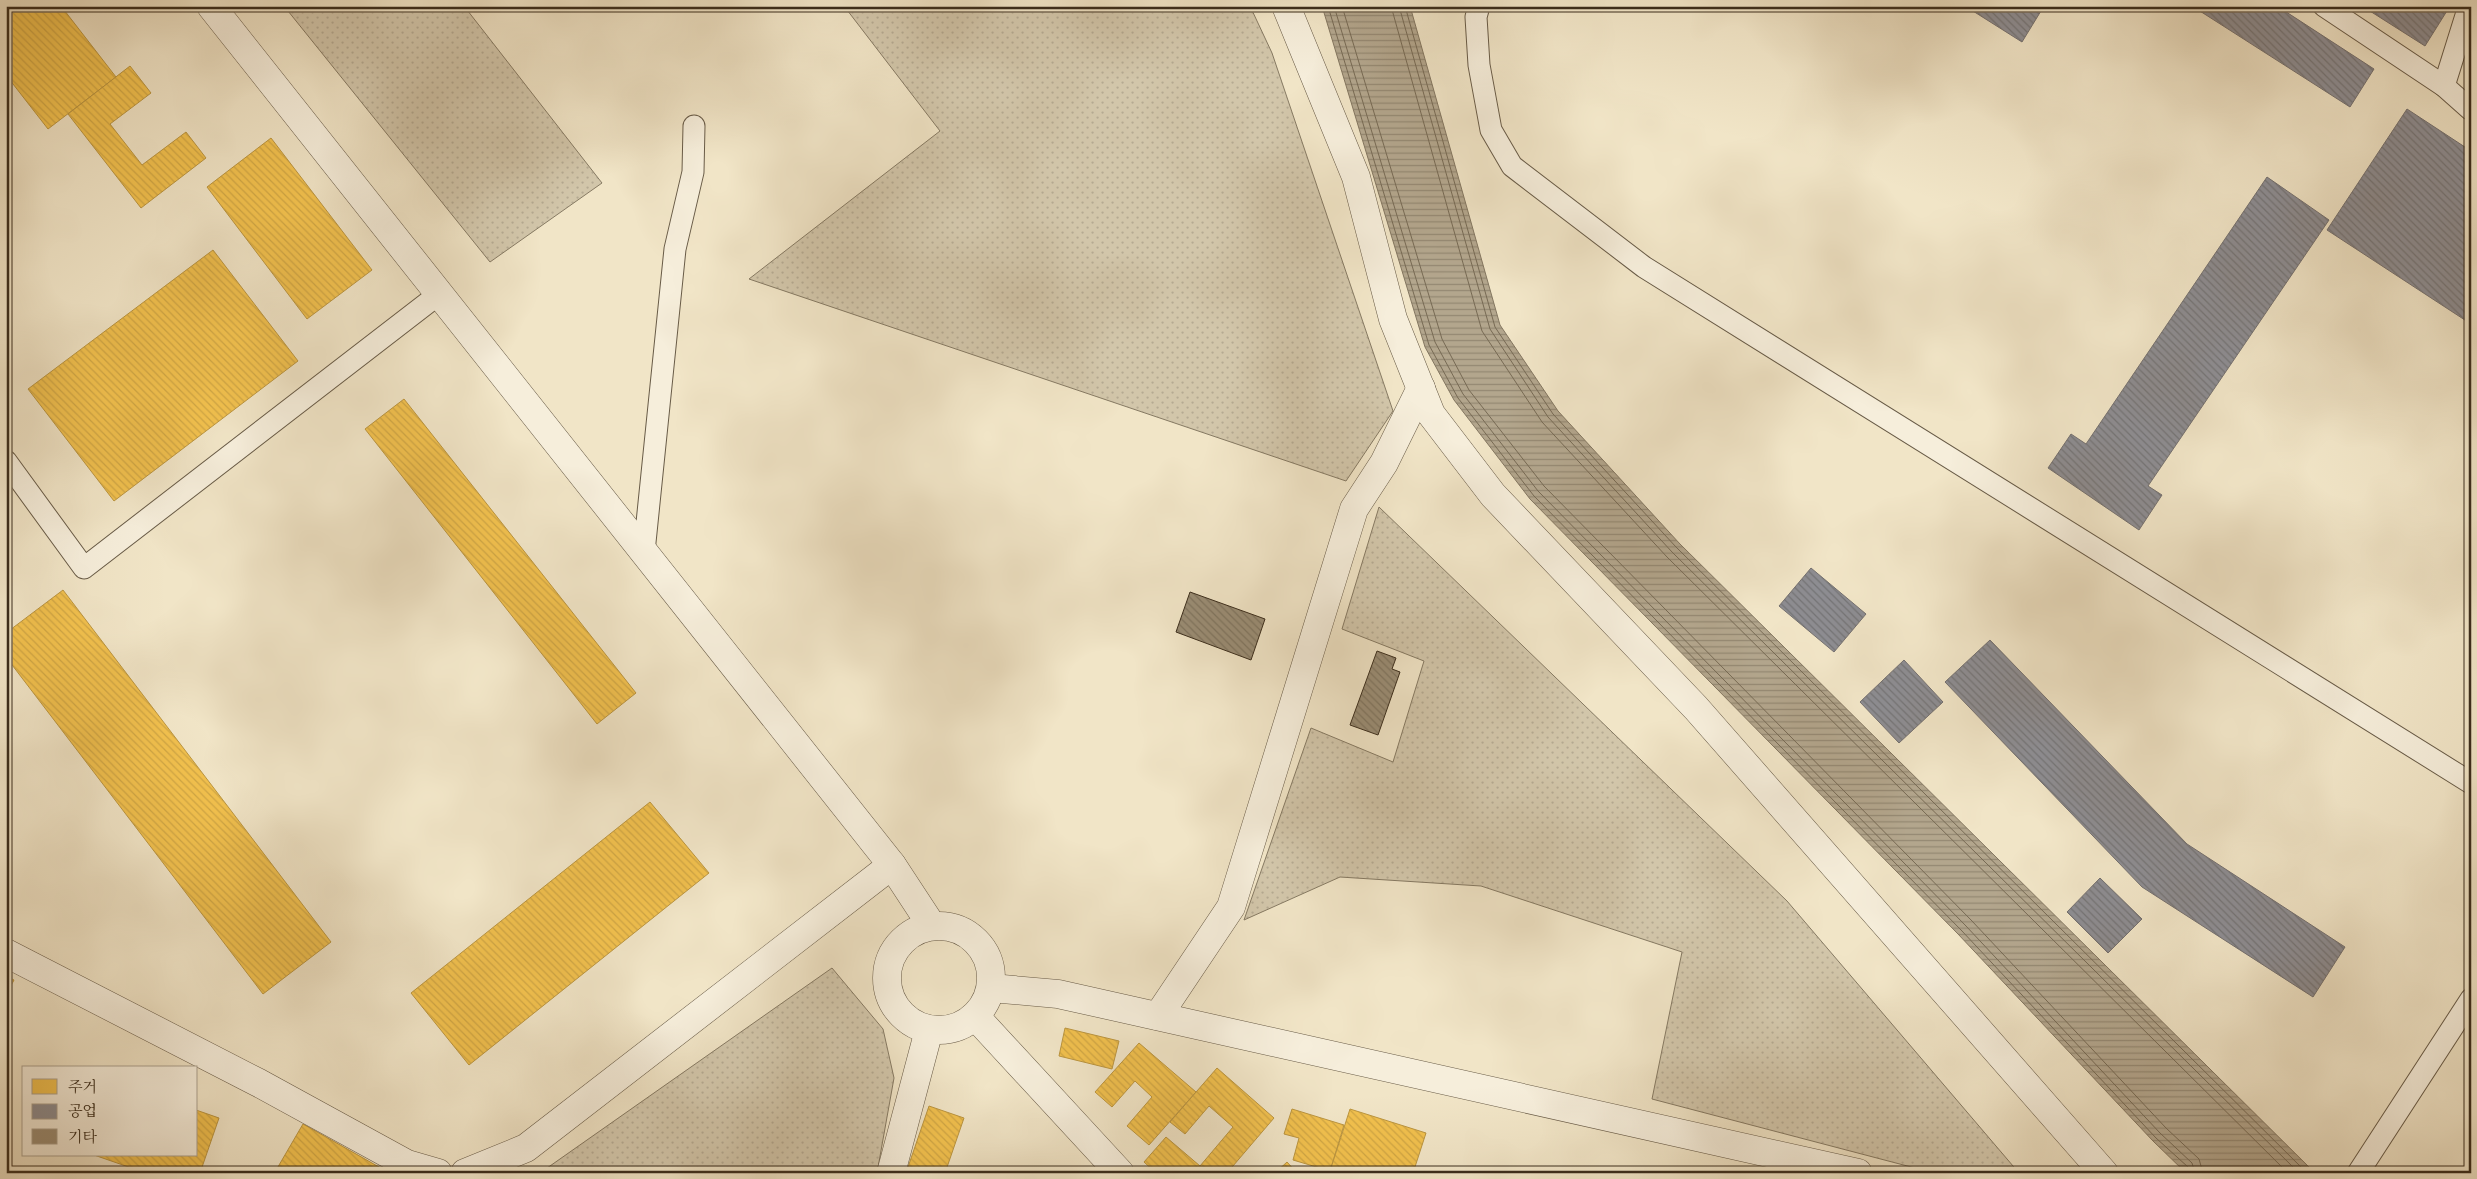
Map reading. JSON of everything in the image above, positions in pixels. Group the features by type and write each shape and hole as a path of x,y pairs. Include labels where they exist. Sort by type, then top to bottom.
{"street":[{"path":"211,6 892,865 932,926"},
{"path":"1286,6 1356,177 1393,319 1431,414 1493,495 1696,708 2104,1173"},
{"path":"1158,1016 1231,907 1354,509 1384,463 1421,388"},
{"path":"465,1173 526,1148 892,865"},
{"path":"932,926 948,926 964,932 977,942 986,956 991,971 990,988 985,1003 975,1016 962,1025 948,1030 929,1030 914,1024 901,1014 891,1001 886,985 887,968 893,953 902,940 916,931 932,926"},
{"path":"6,953 259,1083 407,1164 438,1173"},
{"path":"990,988 1058,994 1858,1173"},
{"path":"975,1016 1120,1173"},
{"path":"891,1173 929,1030"}],"lane":[{"path":"1479,6 1476,17 1479,65 1491,130 1512,166 1644,267 2471,783"},
{"path":"2324,6 2444,86 2471,110"},
{"path":"2444,86 2469,6"},
{"path":"644,552 675,249 688,204 693,172 694,126"},
{"path":"6,461 84,568 439,294"},
{"path":"2358,1173 2471,999"}],"shaded area":[{"path":"284,6 464,6 602,183 490,262"},
{"path":"844,6 1250,6 1272,53 1393,411 1346,481 749,279 940,131"},
{"path":"1379,507 1787,901 2019,1173 1934,1173 1652,1099 1682,952 1481,886 1340,877 1244,920 1311,728 1393,762 1424,661 1342,629"},
{"path":"832,968 883,1029 894,1078 877,1173 540,1173"}],"water":[{"path":"1322,6 1410,6 1500,325 1558,411 1680,544 2315,1173 2186,1173 2153,1141 1958,934 1530,499 1454,400 1425,347"}],"building: 주거":[{"path":"6,6 61,6 116,77 48,129 6,75"},
{"path":"130,66 151,93 110,124 142,165 186,132 206,158 141,208 68,114"},
{"path":"271,138 372,270 307,319 207,187"},
{"path":"213,250 298,361 114,501 28,389"},
{"path":"404,399 636,693 597,724 365,429"},
{"path":"63,590 331,942 263,994 6,657 6,633"},
{"path":"650,802 709,873 469,1065 411,993"},
{"path":"6,976 14,980 6,995"},
{"path":"1065,1028 1119,1041 1112,1069 1059,1056"},
{"path":"1139,1043 1196,1092 1149,1145 1127,1126 1152,1097 1135,1081 1112,1107 1095,1092"},
{"path":"1217,1068 1274,1118 1227,1173 1156,1173 1144,1162 1166,1137 1200,1166 1233,1127 1209,1106 1185,1134 1170,1122"},
{"path":"929,1106 964,1118 945,1173 906,1173"},
{"path":"1292,1109 1344,1125 1330,1171 1293,1160 1299,1138 1284,1134"},
{"path":"1350,1109 1426,1133 1413,1173 1330,1171"},
{"path":"198,1111 219,1118 200,1173 146,1173 97,1156 198,1156"},
{"path":"303,1124 379,1167 376,1173 275,1172"},
{"path":"1287,1162 1297,1173 1275,1173"}],"building: 공업":[{"path":"1965,6 2044,6 2022,42"},
{"path":"2192,6 2277,6 2374,69 2350,107"},
{"path":"2362,6 2450,6 2425,46"},
{"path":"2407,109 2471,151 2471,324 2327,230"},
{"path":"2267,177 2329,220 2148,486 2162,495 2139,530 2048,468 2071,434 2086,444"},
{"path":"1811,568 1866,614 1834,652 1779,606"},
{"path":"1990,640 2187,844 2345,947 2313,997 2142,887 1945,682"},
{"path":"1904,660 1943,702 1899,743 1860,702"},
{"path":"2100,878 2142,919 2108,953 2067,912"}],"building: 기타":[{"path":"1190,592 1265,619 1251,660 1176,632"},
{"path":"1377,651 1396,658 1392,669 1400,672 1378,735 1350,725"}]}
